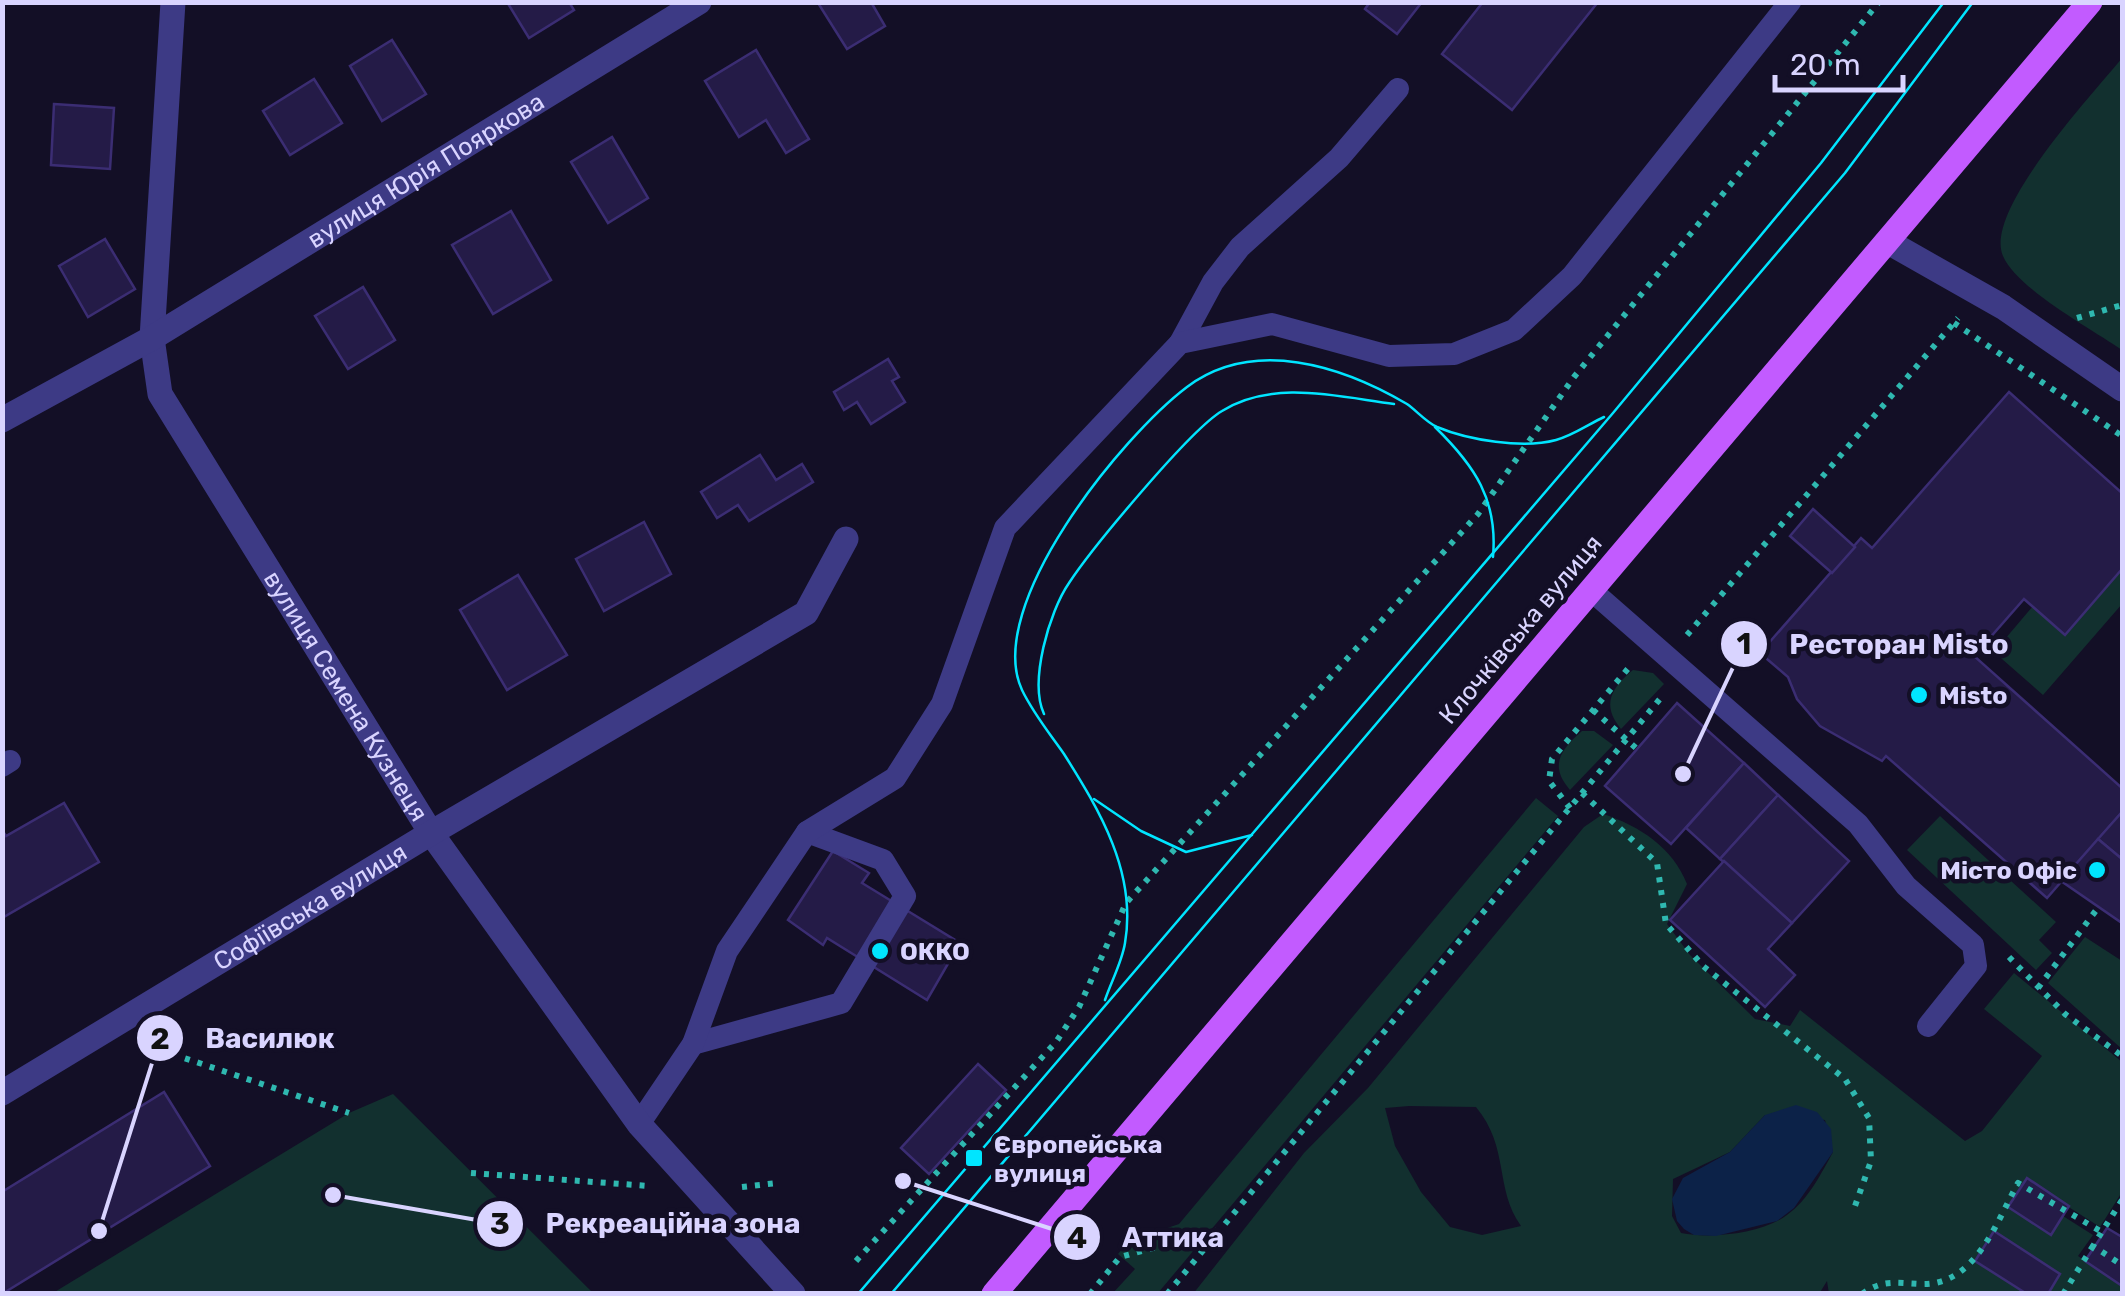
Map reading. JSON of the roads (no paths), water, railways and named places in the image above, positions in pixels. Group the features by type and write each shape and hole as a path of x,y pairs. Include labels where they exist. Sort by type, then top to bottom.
{"main road":[{"name":"Клочківська вулиця","path":"994,1294 1890,243 2090,2"}],"street":[{"name":"вулиця Семена Кузнеця","path":"173,2 152,338 160,394 431,833 639,1124 793,1294"},
{"name":"вулиця Юрія Пояркова","path":"2,420 152,338 698,2"},
{"path":"1890,243 2122,388"},
{"name":"Софіївська вулиця","path":"2,1093 431,833 806,613 846,540"}],"lane":[{"path":"1180,343 1272,324 1389,356 1454,354 1514,330 1572,276 1790,2"},
{"path":"639,1124 693,1044 727,951 807,832 896,778 942,704 1005,528 1180,343 1213,282 1240,246 1339,158 1398,89"},
{"path":"1592,591 1660,667 1858,824 1906,886 1973,945 1976,966 1928,1026"},
{"path":"693,1044 841,1003 906,896 884,860 807,832"}],"water":[{"path":"1796,1105 1817,1112 1831,1129 1833,1152 1794,1208 1777,1221 1716,1236 1694,1235 1684,1229 1677,1221 1672,1199 1683,1178 1730,1152 1765,1115"}],"tram line":[{"path":"858,1294 1613,413 1821,163 1944,2"},
{"path":"891,1294 1845,173 1973,2"},
{"path":"1105,1000 1125,943 1126,892 1120,867 1090,798 1022,690 1015,655 1022,614 1040,570 1066,525 1128,443 1187,387 1240,363 1269,360 1298,362 1355,378 1407,404 1437,427 1480,439 1543,443 1568,436 1604,417"},
{"path":"1044,714 1040,666 1048,629 1062,596 1119,518 1207,422 1242,401 1263,395 1306,393 1394,404"},
{"path":"1435,427 1462,456 1481,485 1492,518 1493,557"},
{"path":"1094,799 1141,831 1186,852 1252,835"}],"place":[{"name":"Misto","path":"1919,695"},
{"name":"Ресторан Misto","path":"1683,774"},
{"name":"Місто Офіс","path":"2097,870"},
{"name":"ОККО","path":"880,951"},
{"name":"Європейська вулиця","path":"974,1158"},
{"name":"Аттика","path":"903,1181"},
{"name":"Рекреаційна зона","path":"333,1195"},
{"name":"Василюк","path":"99,1231"}]}
